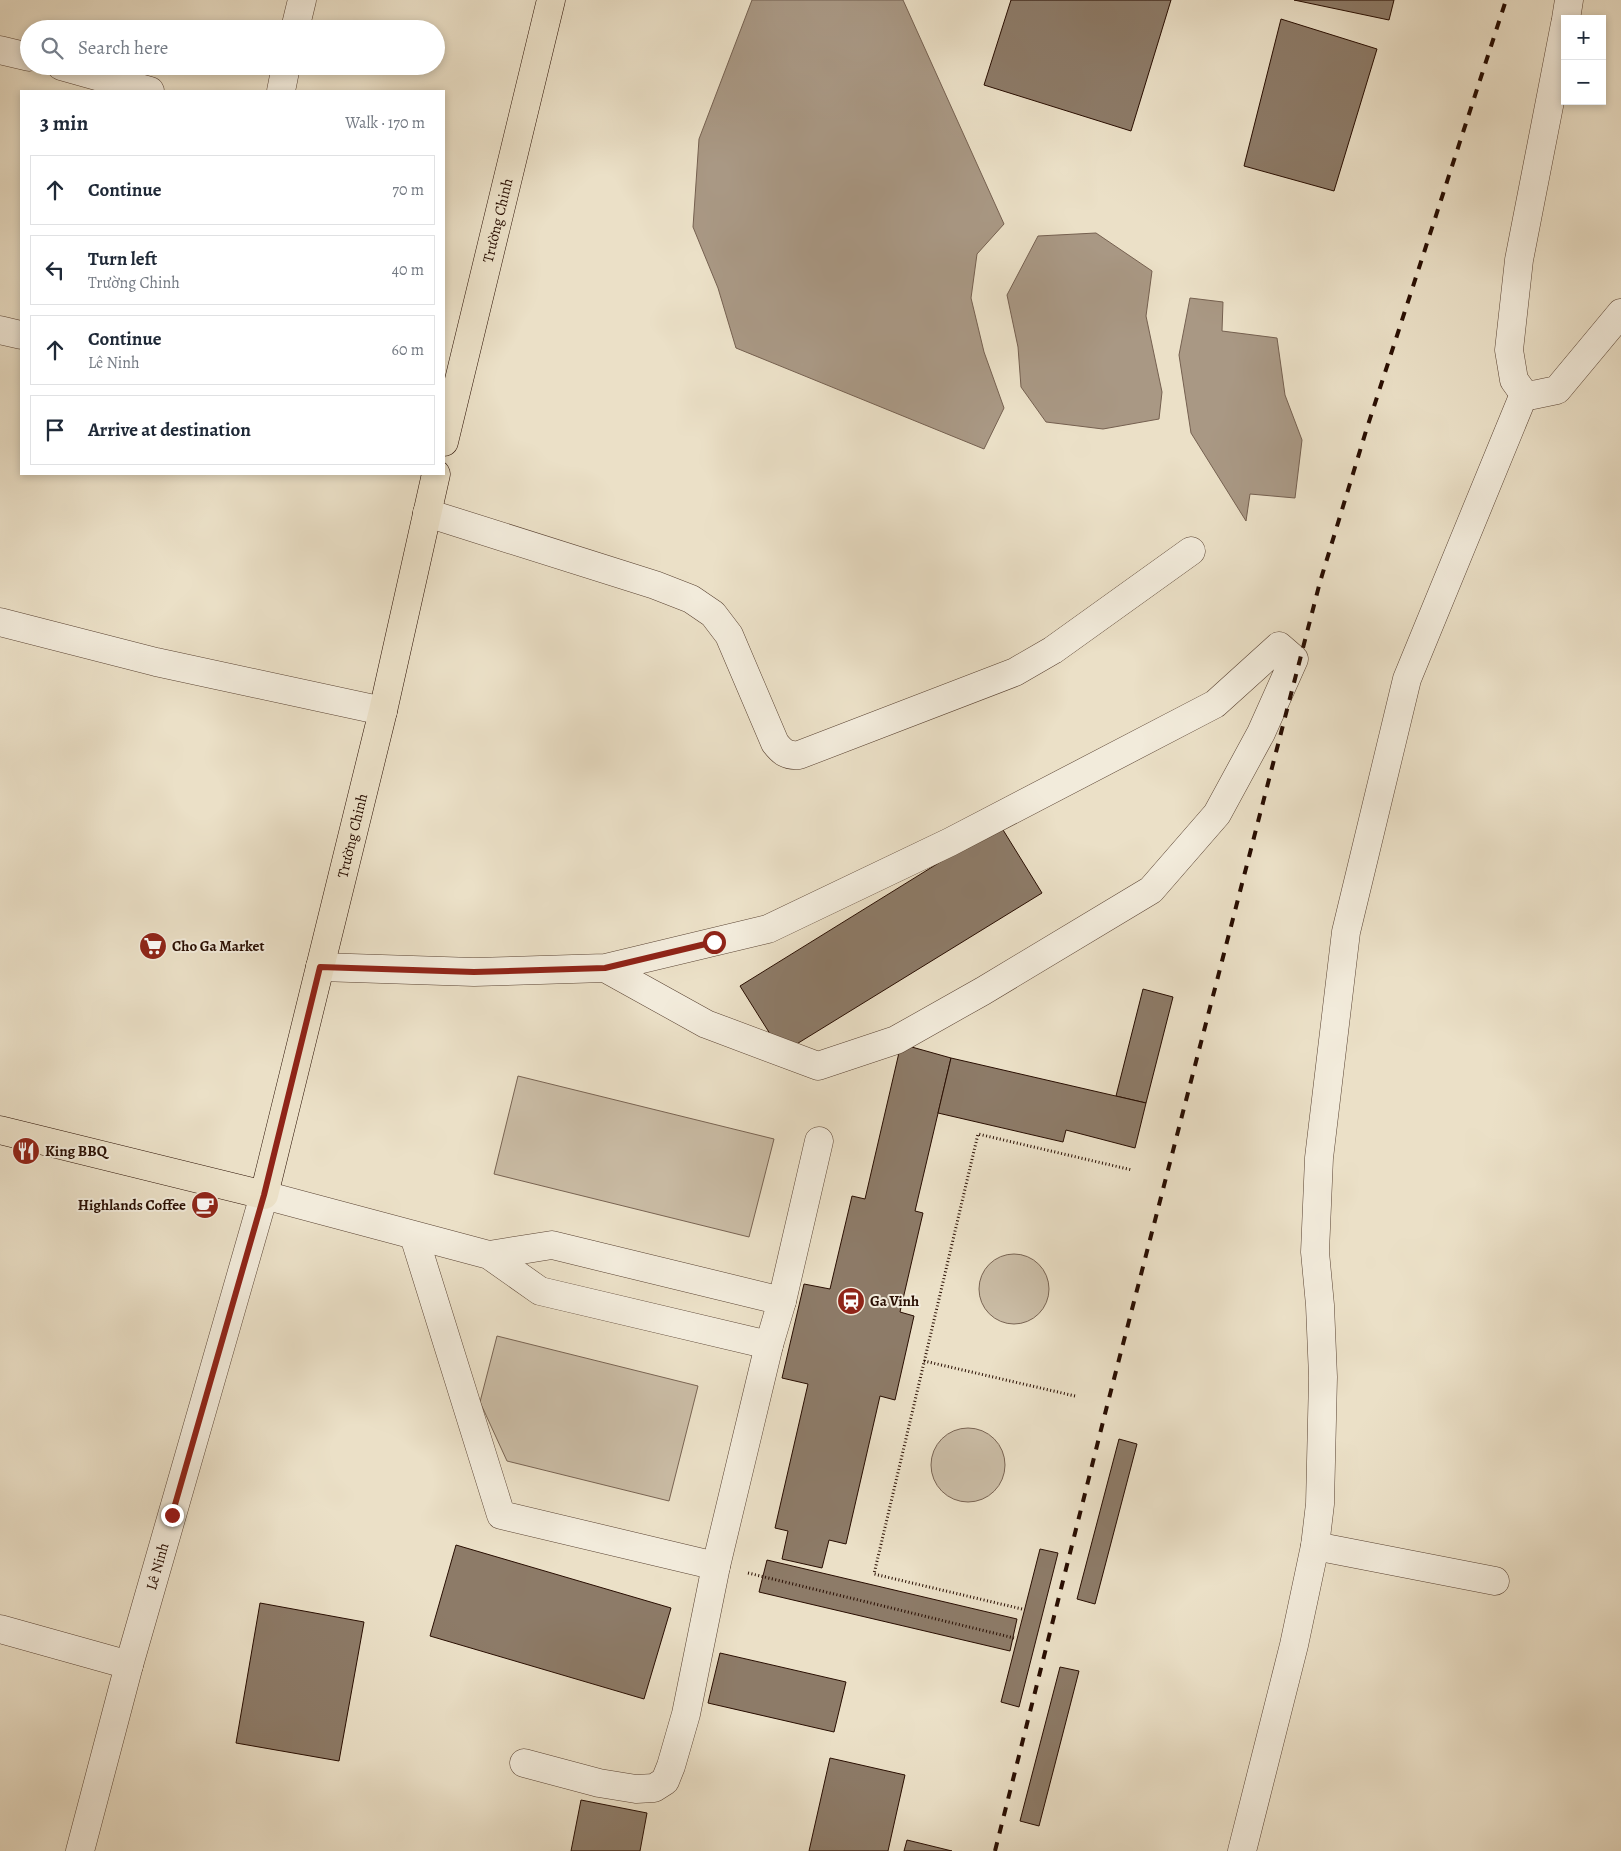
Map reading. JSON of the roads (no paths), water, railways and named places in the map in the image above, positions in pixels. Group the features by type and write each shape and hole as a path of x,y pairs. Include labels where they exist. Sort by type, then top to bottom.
{"main road":[{"name":"Trường Chinh","path":"445,438 551,0"},
{"name":"Trường Chinh","path":"264,1195 383,711 436,475"},
{"path":"0,1130 264,1195"}],"street":[{"path":"297,20 302,0"},
{"path":"1567,15 1569,0"},
{"path":"1561,45 1519,260 1509,350 1514,380 1524,394 1533,395 1557,390 1621,313"},
{"path":"0,50 20,55"},
{"path":"93,75 146,90"},
{"path":"281,90 284,75"},
{"path":"0,330 20,335"},
{"path":"1242,1851 1294,1645 1315,1546 1320,1504 1322,1377 1315,1252 1318,1158 1346,932 1407,680 1524,394"},
{"path":"427,513 655,585 691,599 713,614 730,635 775,743 782,752 791,756 799,755 1015,672 1053,650 1191,551"},
{"path":"0,622 156,662 383,711"},
{"path":"320,967 474,972 605,968 768,929 950,842 1215,704 1279,646 1294,659 1260,733 1217,814 1151,890 983,991 896,1040 818,1066 706,1024 605,968"},
{"path":"524,1763 599,1782 636,1789 654,1788 664,1781 671,1766 686,1714 716,1566 769,1345 782,1301 819,1141"},
{"path":"264,1195 489,1255 540,1291 769,1345"},
{"name":"Lê Ninh","path":"80,1851 129,1665 264,1195"},
{"path":"414,1236 501,1516 716,1566"},
{"path":"489,1255 552,1245 782,1301"},
{"path":"1315,1546 1494,1581"},
{"path":"0,1630 129,1665"}],"railway":[{"path":"995,1851 1107,1406 1320,582 1366,431 1506,0"}],"place":[{"name":"Cho Ga Market","path":"153,946"},
{"name":"King BBQ","path":"26,1151"},
{"name":"Highlands Coffee","path":"205,1205"},
{"name":"Ga Vinh","path":"851,1301"}]}
